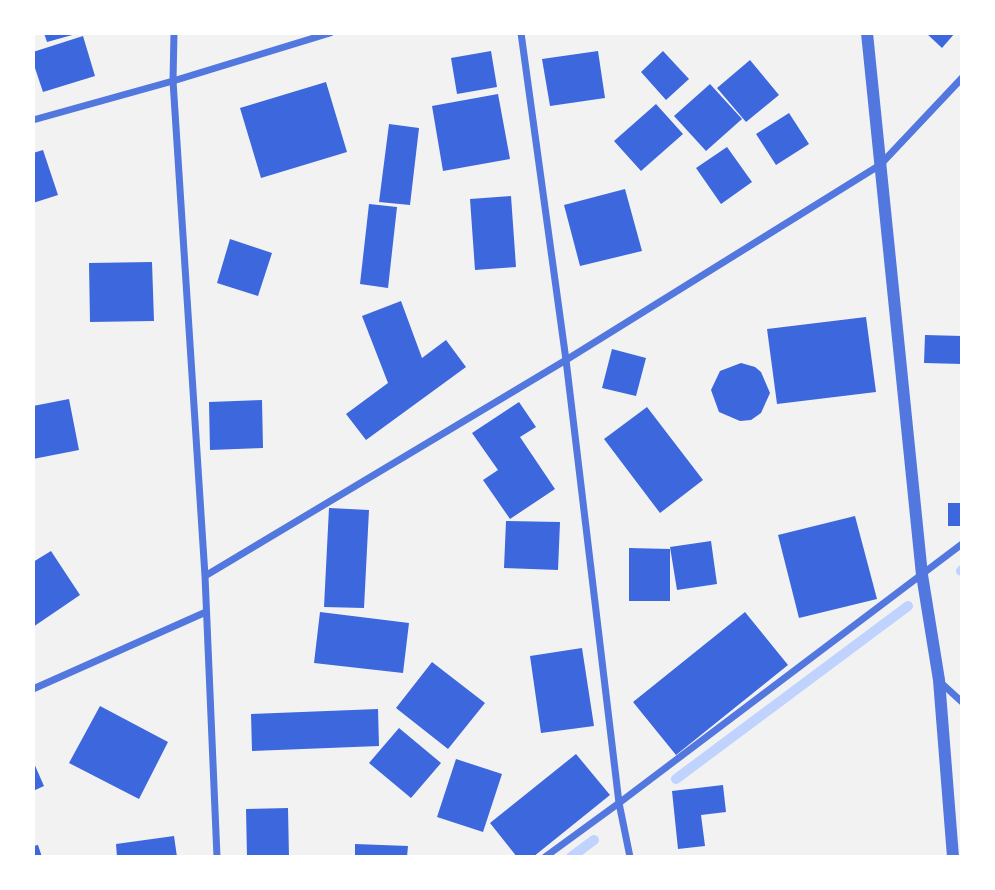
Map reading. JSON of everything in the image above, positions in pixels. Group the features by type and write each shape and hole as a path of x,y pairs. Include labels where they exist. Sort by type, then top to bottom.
{"street":[{"path":"174,33 173,81 205,576 217,857"},
{"path":"33,120 330,33"},
{"path":"522,33 566,360 619,803 630,857"},
{"path":"867,33 922,575 939,680 953,857"},
{"path":"205,576 566,360 880,165 962,78"},
{"path":"545,857 962,544"},
{"path":"33,689 206,612"},
{"path":"939,680 962,702"}],"building":[{"path":"44,33 76,33 76,34 47,42"},
{"path":"926,33 955,33 942,48"},
{"path":"83,36 95,76 43,92 33,62 33,52"},
{"path":"491,51 497,87 457,94 451,58"},
{"path":"598,51 605,98 550,106 542,59"},
{"path":"663,51 689,79 666,100 641,72"},
{"path":"750,60 779,95 746,122 717,88"},
{"path":"326,82 347,152 261,178 240,108"},
{"path":"710,84 742,119 706,151 674,116"},
{"path":"498,94 510,159 443,171 432,106"},
{"path":"656,104 683,134 641,171 614,141"},
{"path":"789,113 809,144 776,165 756,134"},
{"path":"389,124 419,128 410,205 379,202"},
{"path":"727,147 752,182 721,204 696,168"},
{"path":"43,150 58,195 33,203 33,153"},
{"path":"625,189 642,251 580,266 564,205"},
{"path":"511,196 516,267 475,270 470,199"},
{"path":"369,204 397,207 388,288 360,284"},
{"path":"230,239 272,253 258,296 217,283"},
{"path":"152,262 154,321 90,322 89,263"},
{"path":"401,301 422,358 446,340 466,367 366,440 346,414 388,383 362,316"},
{"path":"866,317 876,392 777,404 767,329"},
{"path":"925,335 962,336 962,364 924,363"},
{"path":"612,349 646,358 636,396 602,388"},
{"path":"741,363 761,372 770,393 761,413 751,420 740,421 719,412 711,390 720,371"},
{"path":"69,399 79,450 33,459 33,406"},
{"path":"262,400 263,448 210,450 209,402"},
{"path":"519,402 536,427 520,437 555,489 510,519 483,480 498,470 472,433"},
{"path":"647,407 703,480 660,513 604,439"},
{"path":"948,503 962,503 962,526 948,526"},
{"path":"329,508 369,510 364,608 324,607"},
{"path":"855,516 877,599 799,618 778,535"},
{"path":"506,521 560,522 558,570 504,568"},
{"path":"711,541 717,584 677,590 670,547"},
{"path":"629,548 670,549 670,601 629,601"},
{"path":"51,551 80,595 33,627 33,562"},
{"path":"320,612 409,623 403,673 314,663"},
{"path":"745,612 788,665 676,755 633,702"},
{"path":"582,648 594,726 541,733 530,656"},
{"path":"432,662 485,703 448,749 396,708"},
{"path":"100,706 168,742 139,799 69,763"},
{"path":"378,709 379,746 252,751 251,714"},
{"path":"399,728 441,763 411,798 369,763"},
{"path":"576,754 610,795 533,857 517,857 490,823"},
{"path":"456,759 502,774 483,832 437,817"},
{"path":"33,761 44,786 33,791"},
{"path":"723,785 726,812 701,815 705,846 678,849 672,791"},
{"path":"288,808 289,857 247,857 246,809"},
{"path":"174,836 177,857 117,857 116,844"},
{"path":"355,844 408,846 407,857 355,857"},
{"path":"38,845 42,857 33,857 33,846"}],"waterway":[{"path":"676,779 908,606"},
{"path":"571,857 594,840"}]}
